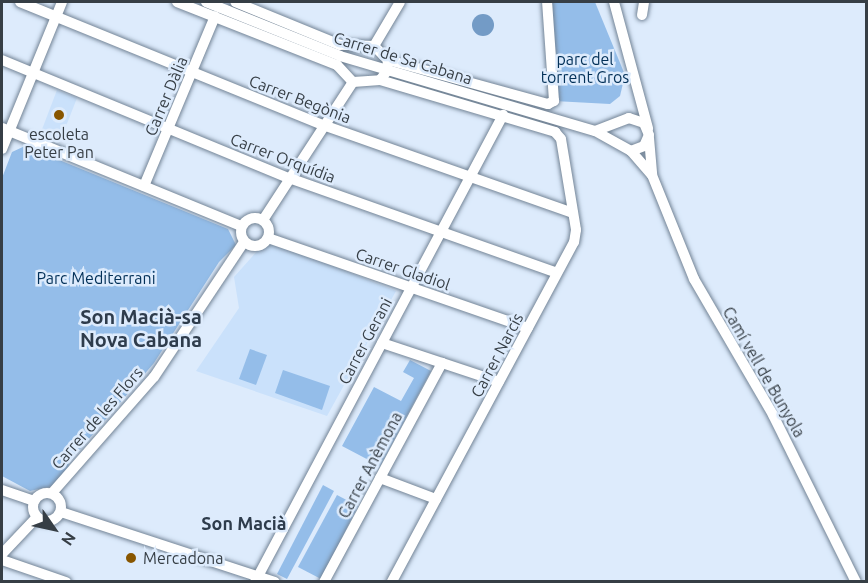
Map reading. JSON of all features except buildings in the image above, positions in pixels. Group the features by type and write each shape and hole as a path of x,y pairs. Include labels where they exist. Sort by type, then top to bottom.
{"street":[{"name":"Carrer Begònia","path":"20,2 323,125 573,213"},
{"path":"2,149 5,130 33,72 62,2"},
{"path":"177,2 339,60 353,82"},
{"name":"Carrer de Sa Cabana","path":"206,2 339,60 385,70 595,131 618,143"},
{"path":"235,2 352,46 374,46"},
{"path":"374,46 400,2"},
{"path":"242,226 244,242 258,246 268,238 263,220 353,82 385,70 548,104 554,101 547,2"},
{"name":"Camí vell de Bunyola","path":"614,2 638,99 649,133 652,175 694,279 773,415 856,582"},
{"path":"642,15 644,2"},
{"name":"Carrer Dàlia","path":"144,186 215,16"},
{"path":"339,60 352,46"},
{"path":"374,46 385,70 503,115"},
{"name":"Carrer Orquídia","path":"2,60 289,178 442,230 557,273"},
{"path":"595,131 618,125 629,118 638,99"},
{"name":"Carrer Narcís","path":"392,582 574,242 573,213 555,132 503,115"},
{"name":"Carrer Gerani","path":"256,579 503,115"},
{"path":"618,125 618,143 631,151 644,146 649,133 629,118"},
{"path":"5,130 242,226"},
{"name":"Camí vell de Bunyola","path":"631,151 652,175"},
{"path":"242,226 249,219 263,220"},
{"name":"Carrer Gladiol","path":"268,238 528,328"},
{"name":"Carrer de les Flors","path":"52,493 154,377 244,242"},
{"path":"382,343 499,382"},
{"name":"Carrer Anèmona","path":"324,582 442,363"},
{"path":"380,478 436,499"},
{"path":"2,490 34,501 52,493 61,502 61,512"},
{"path":"34,501 37,517"},
{"path":"61,512 256,579 275,582"},
{"path":"37,517 51,520 61,512"},
{"path":"2,554 37,517"},
{"path":"2,560 66,582"}],"shaded area":[{"path":"483,14 491,17 494,25 491,33 483,36 475,33 472,25 475,17"},
{"name":"escoleta Peter Pan","path":"57,90 77,98 61,139 41,132"},
{"path":"267,240 396,291 327,416 196,371 239,308 234,277"}],"green space":[{"name":"parc del torrent Gros","path":"547,2 595,2 625,75 620,96 610,104 554,101"},
{"name":"Parc Mediterrani","path":"25,146 228,229 236,245 219,262 154,363 69,462 68,471 53,486 30,491 2,476 2,178 12,152"},
{"path":"250,349 267,355 256,385 239,379"},
{"path":"410,360 431,371 380,466 342,446 374,387 401,401 414,378 403,372"},
{"path":"283,370 330,386 322,410 275,393"},
{"path":"323,485 334,491 287,579 277,574"},
{"path":"337,495 358,506 321,579 298,567"}],"place":[{"name":"escoleta Peter Pan","path":"59,115"},
{"name":"Mercadona","path":"131,558"}],"district":[{"name":"Son Macià-sa Nova Cabana","path":"141,328"},
{"name":"Son Macià","path":"244,523"}]}
